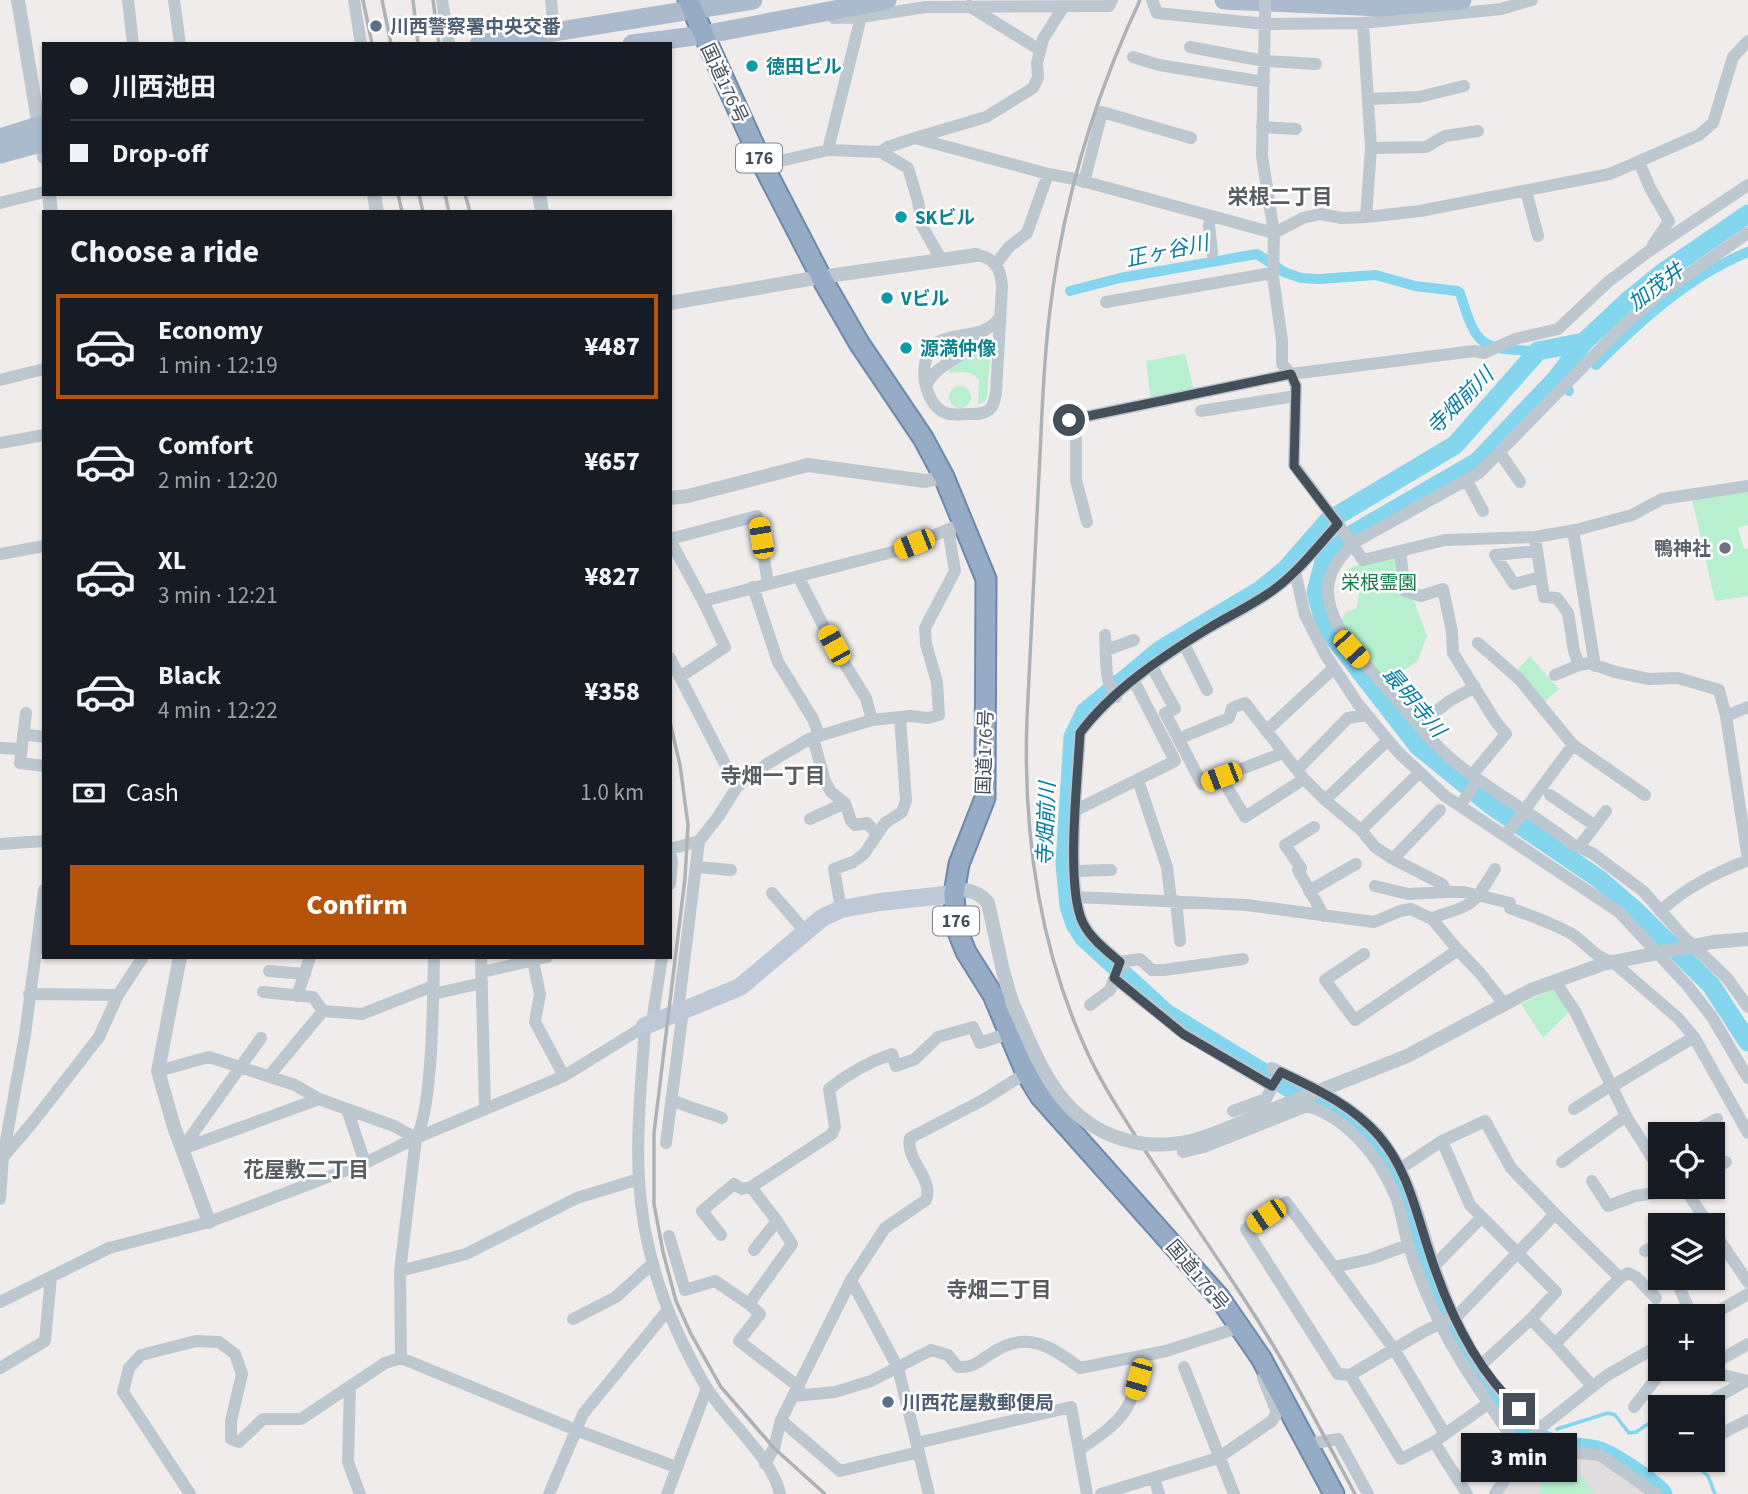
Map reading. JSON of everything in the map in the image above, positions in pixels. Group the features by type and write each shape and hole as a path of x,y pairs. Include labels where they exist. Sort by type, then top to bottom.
{"highway":[{"name":"国道176号","path":"691,6 763,165 821,277 859,343 923,438 944,477 958,524 986,579 985,798 958,864 954,891 956,928 966,952 993,995 1026,1073 1046,1104 1079,1137 1219,1297 1261,1358 1334,1494"}],"main road":[{"path":"492,42 691,6 754,0"},
{"path":"648,42 703,35 887,0"},
{"path":"1224,0 1380,7 1462,0"},
{"path":"0,138 42,138"},
{"path":"0,154 42,138"},
{"path":"649,1024 740,987 805,931 822,918 841,909 954,891"}],"street":[{"path":"18,0 42,138"},
{"path":"174,0 180,42"},
{"path":"354,0 361,42"},
{"path":"442,0 449,42"},
{"path":"551,0 554,32"},
{"path":"790,19 861,17 926,7 1110,6 1112,0"},
{"path":"1152,0 1157,13 1265,12 1363,23 1501,9 1532,0"},
{"path":"132,1 133,42"},
{"path":"969,6 1040,50"},
{"path":"881,152 915,138 986,117 1033,88 1038,78 1037,63 1044,39 1064,6"},
{"path":"1265,12 1262,156 1274,233 1273,269 1282,340 1282,364 1291,374 1296,386 1294,466 1363,559 1444,540 1536,544"},
{"path":"828,150 861,17"},
{"path":"1363,23 1371,148 1366,217"},
{"path":"915,138 1274,233 1303,218 1320,214 1342,218 1366,217 1432,209 1610,174 1699,135 1713,123 1732,57 1748,41"},
{"path":"1190,47 1264,61 1316,64"},
{"path":"1133,57 1159,65 1264,82"},
{"path":"1366,61 1381,59"},
{"path":"1369,99 1419,97 1464,86"},
{"path":"1084,182 1102,113 1191,138"},
{"path":"1262,127 1296,130"},
{"path":"1371,148 1426,147 1445,136 1478,131"},
{"path":"763,165 828,150 881,152 908,168 922,226 941,259"},
{"path":"1639,162 1650,188 1669,220 1649,251"},
{"path":"996,264 1009,247 1027,233 1048,174"},
{"path":"1087,522 1076,480 1073,420 1291,374 1474,351 1484,354 1515,339 1558,329 1608,282 1649,251 1748,185"},
{"path":"1526,191 1538,236"},
{"path":"0,203 42,192"},
{"path":"1211,216 1209,225 1212,253"},
{"path":"1748,233 1658,295 1620,329 1479,473 1351,543 1331,573 1329,588 1330,603 1337,623 1351,649 1449,757 1523,810 1616,869 1643,891 1693,946 1727,978 1748,1007"},
{"path":"672,303 821,277 941,259 983,256 996,264 1002,278 1000,317 996,393 991,408 975,414 948,414 935,405 926,387 926,357 936,342 943,338 983,332 993,326 1000,317"},
{"path":"1106,302 1266,274 1273,269"},
{"path":"926,387 931,375 978,343 983,332"},
{"path":"0,380 42,370"},
{"path":"1201,411 1295,396"},
{"path":"0,443 42,435"},
{"path":"1500,453 1520,482"},
{"path":"672,498 699,494 808,465 925,481 944,477"},
{"path":"1467,481 1482,511"},
{"path":"1541,577 1514,584 1495,555 1573,530 1632,515 1662,499 1748,486"},
{"path":"672,539 757,516 768,583"},
{"path":"1272,1086 1183,1034 1118,969 1083,923 1076,897 1074,871 1074,732 1093,717 1112,692 1134,681 1185,644 1270,593 1295,572 1335,521"},
{"path":"703,601 896,551 958,524"},
{"path":"666,1143 699,841 719,817 737,787 766,764 816,737 872,720 928,718 939,715 937,682 926,644 925,628 955,571 949,535 958,524"},
{"path":"1573,530 1595,666"},
{"path":"672,544 725,647 680,677"},
{"path":"1536,544 1544,597 1557,598 1568,613 1579,665"},
{"path":"0,554 42,546"},
{"path":"1400,551 1405,591 1421,596 1443,589 1452,632 1453,653 1506,734 1475,777 1460,806"},
{"path":"1295,572 1306,615 1334,668 1388,740 1445,796 1507,834 1619,912 1661,952 1712,1017 1748,1078"},
{"path":"798,576 834,645 866,698 872,720"},
{"path":"753,587 778,662 813,719 825,781 831,792 845,803 851,821 855,825 867,823 877,834"},
{"path":"1105,635 1112,692"},
{"path":"1106,650 1134,640"},
{"path":"1478,643 1520,680 1573,746 1645,795"},
{"path":"1185,644 1207,690"},
{"path":"672,662 737,787"},
{"path":"1555,675 1590,663 1649,679 1678,678 1719,690 1726,716 1748,860 1698,882 1680,893 1660,911"},
{"path":"1152,667 1175,709 1165,713 1202,784 1283,753"},
{"path":"1266,731 1334,668"},
{"path":"1076,810 1175,761 1134,681"},
{"path":"1418,725 1451,700 1475,687"},
{"path":"1178,738 1229,718 1232,708 1245,703 1301,774 1325,800 1362,830 1375,847 1442,884 1447,892"},
{"path":"1726,716 1748,707"},
{"path":"26,713 20,763 42,766"},
{"path":"1221,777 1245,817 1301,774 1348,718 1367,715"},
{"path":"841,909 834,869 853,862 863,854 885,823 902,812 906,801 900,717"},
{"path":"23,734 42,737"},
{"path":"1325,800 1388,740"},
{"path":"1507,834 1573,746"},
{"path":"0,748 21,749"},
{"path":"1362,830 1419,773"},
{"path":"1138,780 1167,867 1180,941"},
{"path":"1550,796 1594,825"},
{"path":"810,819 845,803"},
{"path":"1393,859 1440,810"},
{"path":"1579,847 1605,811"},
{"path":"1314,827 1285,845 1301,869 1298,870 1324,916"},
{"path":"0,844 42,841"},
{"path":"672,848 699,841"},
{"path":"1309,891 1356,864"},
{"path":"696,867 731,870"},
{"path":"1432,919 1466,906 1476,897 1495,869"},
{"path":"1074,871 1111,870"},
{"path":"1375,886 1408,894 1464,892 1510,903 1510,908 1553,923 1576,937 1602,959 1613,962 1678,1018 1695,1037 1748,1133"},
{"path":"954,891 974,892 988,903 1012,1002 1053,1088 1086,1123 1107,1135 1142,1144 1174,1144 1208,1135 1407,1056 1531,990 1555,981 1613,962 1693,946 1748,939"},
{"path":"772,894 805,931"},
{"path":"1076,897 1247,905 1374,922 1411,909 1432,919 1504,1004"},
{"path":"0,1199 1,1159 17,1089 29,994 40,943 42,909"},
{"path":"1364,954 1325,980 1355,1020 1458,950"},
{"path":"1090,1005 1106,995 1118,969 1136,958 1152,970 1243,959"},
{"path":"1,1159 99,1037 118,995 142,959"},
{"path":"180,959 158,1071 182,1149 209,1222"},
{"path":"297,996 309,959"},
{"path":"401,1359 400,1271 416,1138 423,1127 434,959"},
{"path":"481,959 485,1109"},
{"path":"323,1011 362,1014 540,959"},
{"path":"662,959 649,1024 638,1141 642,1216 667,1311 707,1388 765,1464 776,1481 779,1494"},
{"path":"533,961 540,994 535,1022 564,1076"},
{"path":"269,971 305,974"},
{"path":"1555,981 1576,1013 1626,1116 1648,1143"},
{"path":"263,992 313,997 323,1011"},
{"path":"29,994 118,995"},
{"path":"269,1076 323,1011"},
{"path":"0,1302 109,1248 209,1222 365,1163 416,1138 564,1076 649,1024"},
{"path":"722,1235 702,1211 734,1184 742,1189 751,1187 832,1134 835,1127 829,1089 856,1069 892,1054 896,1066 915,1059 938,1037 973,1027 979,1044 1009,1034"},
{"path":"1574,1109 1695,1037"},
{"path":"182,1149 261,1038"},
{"path":"158,1071 209,1057 295,1085 319,1099 394,1126 416,1138"},
{"path":"1233,1111 1266,1099 1276,1070 1345,1106 1367,1124 1379,1136 1401,1168 1454,1316 1490,1380 1535,1435 1551,1450 1600,1455 1656,1494"},
{"path":"765,1464 774,1448 781,1420 850,1280 885,1228 928,1196 928,1185 909,1147 910,1138 983,1100 1026,1073"},
{"path":"671,1098 682,1106 700,1109 722,1118"},
{"path":"182,1149 319,1099"},
{"path":"1183,1152 1203,1147 1307,1106 1347,1128 1360,1139 1378,1163 1395,1196 1408,1245 1440,1323 1513,1440 1535,1435"},
{"path":"347,1110 365,1163"},
{"path":"1569,1161 1626,1116"},
{"path":"1711,1122 1717,1119"},
{"path":"1401,1168 1442,1141 1485,1121 1511,1168 1620,1278"},
{"path":"1442,1141 1470,1205 1556,1292 1531,1319 1481,1364"},
{"path":"400,1271 466,1254 577,1198 639,1179"},
{"path":"1592,1181 1608,1206 1648,1194"},
{"path":"749,1304 792,1244 751,1187"},
{"path":"1467,1494 1394,1349 1286,1202 1246,1229 1338,1374 1350,1375 1394,1349 1454,1316 1555,1214"},
{"path":"1434,1266 1481,1218"},
{"path":"754,1250 777,1220"},
{"path":"669,1236 685,1290 715,1280 760,1314 739,1341 797,1392 835,1392 871,1381 931,1350 948,1355 958,1367 971,1367 1012,1342 1037,1342 1059,1352 1080,1368 1166,1351 1240,1327"},
{"path":"1334,1267 1370,1259 1408,1245"},
{"path":"1725,1248 1748,1282"},
{"path":"573,1318 616,1297 653,1263"},
{"path":"1555,1344 1628,1273 1636,1277 1656,1298"},
{"path":"0,1368 46,1341 51,1277"},
{"path":"850,1280 898,1368 929,1494"},
{"path":"0,1292 18,1293"},
{"path":"1725,1307 1748,1294"},
{"path":"549,1494 583,1414 667,1311"},
{"path":"1531,1319 1592,1387"},
{"path":"190,1494 123,1392 129,1368 141,1355 196,1340 219,1342 235,1354 242,1374 231,1421 231,1439 239,1442 263,1419 301,1419 385,1363 401,1359 576,1430 676,1467"},
{"path":"1725,1357 1748,1344"},
{"path":"1495,1494 1535,1435 1606,1376 1646,1353"},
{"path":"1079,1450 1110,1429 1131,1403 1138,1379 1138,1357"},
{"path":"1101,1494 1218,1458 1272,1421 1276,1414 1261,1373 1261,1358"},
{"path":"1184,1367 1234,1494"},
{"path":"1350,1375 1401,1459 1440,1438 1489,1403"},
{"path":"1725,1376 1747,1381"},
{"path":"1634,1408 1654,1381"},
{"path":"1722,1395 1747,1381"},
{"path":"350,1386 348,1462 360,1494"},
{"path":"667,1494 707,1388"},
{"path":"781,1420 840,1471 1071,1407 1087,1494"},
{"path":"1725,1432 1748,1420"},
{"path":"1308,1444 1338,1439 1368,1494"},
{"path":"1154,1478 1159,1494"}],"shaded area":[{"path":"1540,1451 1598,1460 1650,1494 1498,1494 1526,1452"}],"green space":[{"path":"987,342 991,347 987,397 984,402 978,404 979,380 969,373 949,373 949,369"},
{"path":"1185,354 1194,390 1151,399 1146,361"},
{"path":"960,386 968,389 971,397 968,405 960,408 952,405 949,397 952,389"},
{"name":"鴨神社","path":"1748,492 1748,525 1738,528 1744,549 1748,548 1748,596 1715,601 1692,499"},
{"name":"栄根霊園","path":"1397,554 1427,636 1417,662 1390,679 1367,662 1341,621 1346,612 1357,608 1359,590 1349,569"},
{"path":"1530,656 1559,689 1544,702 1517,670"},
{"path":"1554,988 1570,1011 1543,1038 1521,1004"},
{"path":"1541,1468 1583,1476 1594,1494 1540,1494"}],"waterway":[{"name":"最明寺川","path":"1748,214 1662,273 1630,299 1584,342 1556,379 1477,462 1351,535 1325,558 1316,592 1325,626 1418,746 1492,806 1599,879 1636,911 1711,985 1748,1042"},
{"name":"加茂井","path":"1596,365 1666,301 1726,262 1748,252"},
{"name":"正ヶ谷川","path":"1070,291 1120,278 1257,254 1284,272 1301,278 1376,275 1415,286 1457,291 1471,325 1484,342 1504,349 1538,351"},
{"name":"寺畑前川","path":"1584,342 1538,351 1455,445 1328,521 1286,569 1259,591 1160,650 1085,712 1073,737 1065,864 1069,906 1075,924 1084,938 1166,1013 1294,1091 1338,1114 1369,1136 1386,1156 1394,1171 1425,1263 1449,1322 1480,1377 1513,1418 1528,1431 1547,1441 1597,1450 1611,1456 1642,1476 1663,1494"},
{"name":"加茂井","path":"1556,379 1569,391"},
{"path":"1557,1429 1608,1413 1615,1415 1629,1433 1648,1424"},
{"path":"1704,1472 1708,1476 1715,1494"}],"railway":[{"path":"363,0 372,42"},
{"path":"382,0 391,42"},
{"path":"413,0 418,42"},
{"path":"433,0 439,42"},
{"path":"1140,0 1108,75 1083,151 1063,230 1050,310 1043,392 1027,718 1026,760 1031,843 1045,926 1055,966 1068,1006 1096,1071 1262,1328 1355,1494"},
{"path":"398,196 402,210"},
{"path":"419,196 423,210"},
{"path":"445,196 449,210"},
{"path":"466,196 469,210"},
{"path":"672,731 680,765 688,825 685,878 654,1133 654,1204 663,1252 676,1301 721,1387 774,1448 825,1494"}],"place":[{"name":"川西警察署中央交番","path":"376,26"},
{"name":"徳田ビル","path":"752,66"},
{"name":"SKビル","path":"901,217"},
{"name":"Vビル","path":"887,298"},
{"name":"源満仲像","path":"906,348"},
{"name":"鴨神社","path":"1725,548"},
{"name":"川西花屋敷郵便局","path":"888,1402"}],"district":[{"name":"栄根二丁目","path":"1280,197"},
{"name":"寺畑一丁目","path":"773,776"},
{"name":"花屋敷二丁目","path":"306,1170"},
{"name":"寺畑二丁目","path":"999,1290"}],"route":[{"path":"1069,420 1291,374 1296,386 1294,466 1338,524 1295,572 1270,593 1171,653 1130,684 1093,717 1080,733 1074,867 1078,909 1083,923 1093,937 1120,962 1114,978 1183,1034 1272,1086 1281,1072 1319,1090 1345,1106 1379,1136 1396,1160 1410,1188 1437,1275 1470,1347 1490,1380 1519,1409"}]}
